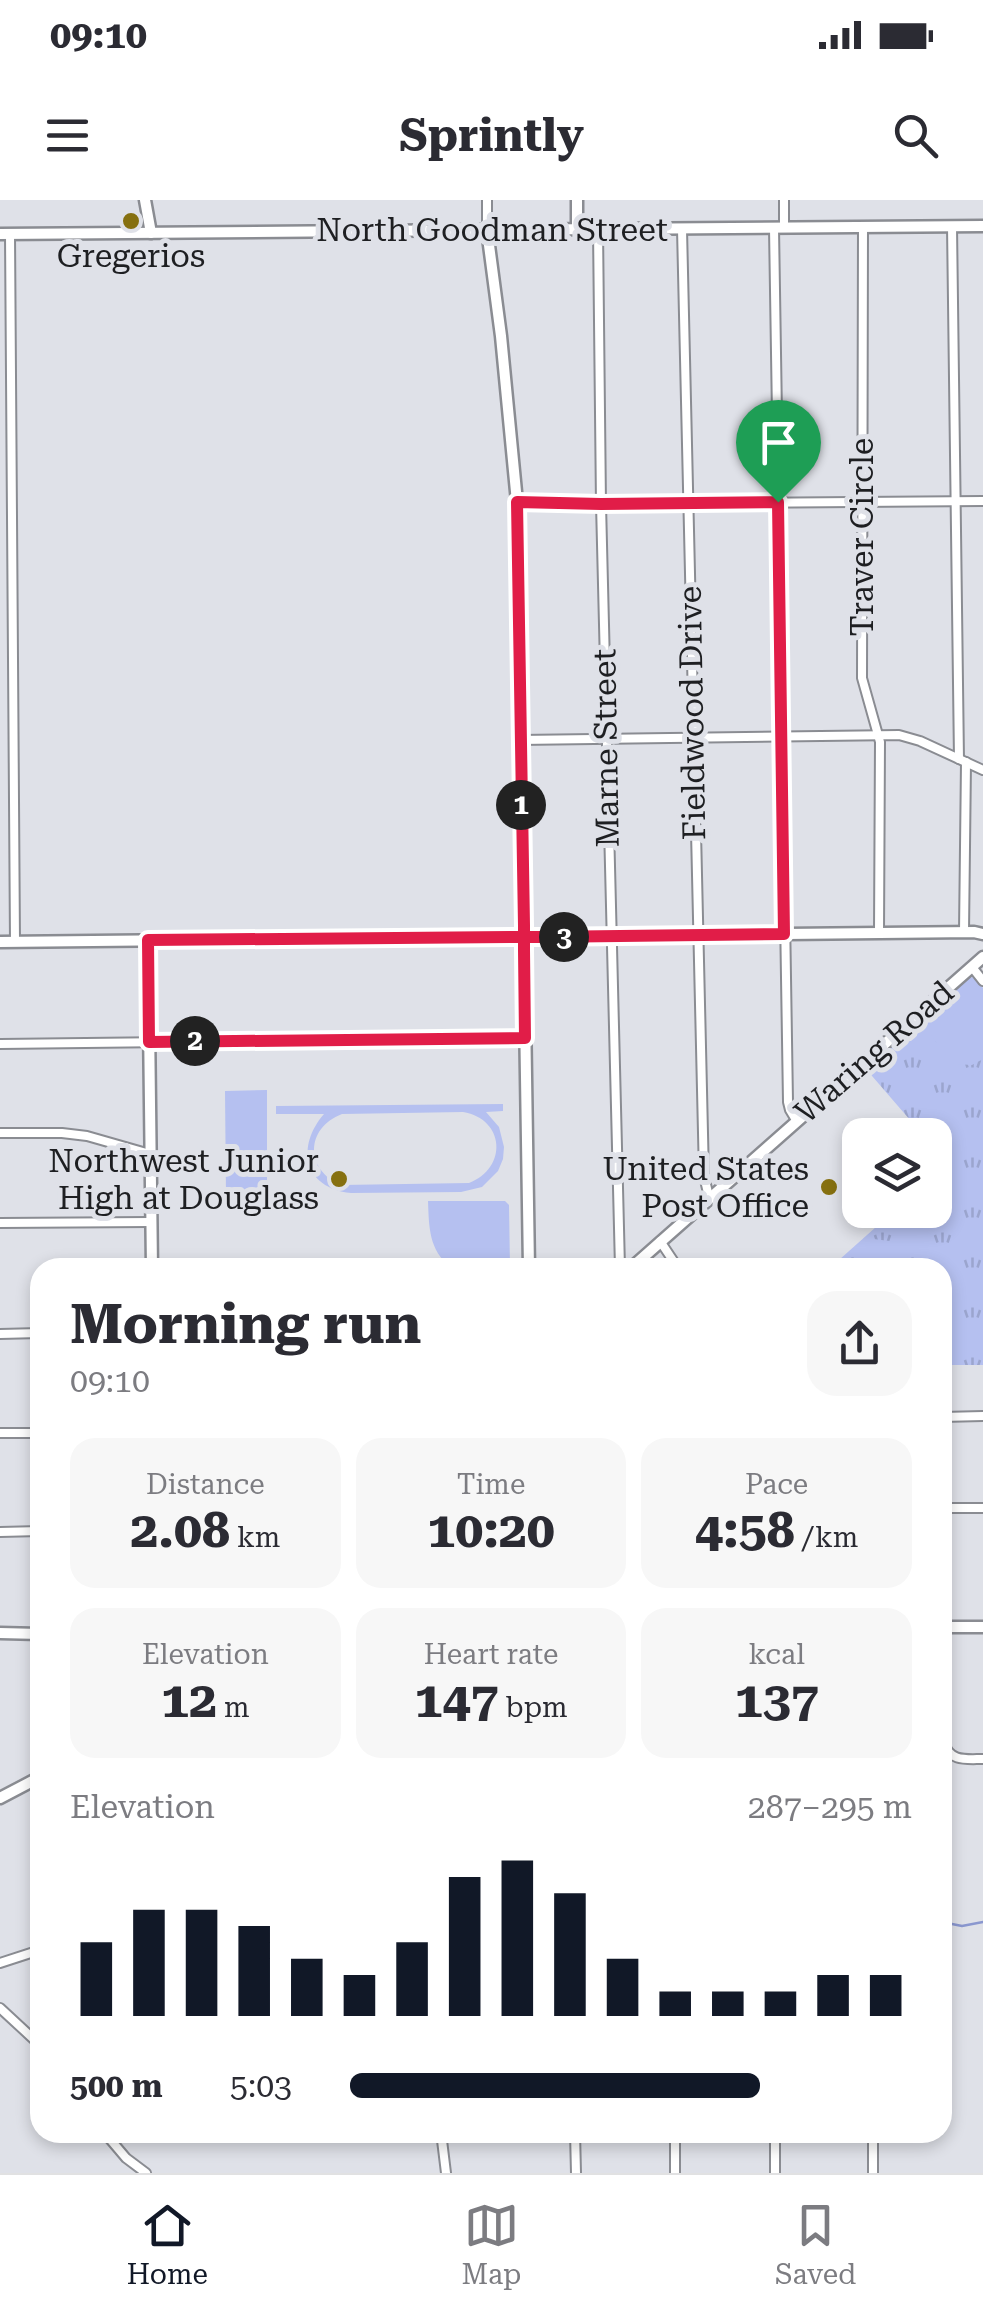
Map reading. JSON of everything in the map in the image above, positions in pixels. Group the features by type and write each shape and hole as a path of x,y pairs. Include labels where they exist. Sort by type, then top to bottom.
{"street":[{"path":"145,200 151,234"},
{"path":"487,200 517,502 530,1258"},
{"path":"576,200 577,229"},
{"path":"784,200 779,228 778,502 788,1102 796,1120"},
{"path":"952,226 964,932"},
{"name":"North Goodman Street","path":"5,234 983,226"},
{"name":"Traver Circle","path":"862,227 862,678 880,734 879,933"},
{"name":"Marne Street","path":"598,229 620,1258"},
{"name":"Fieldwood Drive","path":"682,229 697,936 704,1176 709,1197"},
{"path":"5,234 15,942"},
{"path":"517,502 983,500"},
{"path":"520,740 880,734 910,738 983,770"},
{"path":"0,942 983,934"},
{"path":"148,940 152,1258"},
{"name":"Waring Road","path":"641,1258 983,957"},
{"path":"972,967 983,980"},
{"path":"0,1044 525,1038"},
{"path":"2,1131 87,1136 150,1154"},
{"path":"0,1223 151,1222"},
{"path":"660,1241 671,1258"},
{"path":"0,1334 30,1334"},
{"path":"952,1417 983,1416"},
{"path":"0,1433 30,1432"},
{"path":"952,1508 983,1508"},
{"path":"0,1532 30,1531"},
{"path":"952,1627 983,1627"},
{"path":"0,1634 30,1634"},
{"path":"952,1756 983,1760"},
{"path":"0,1798 30,1782"},
{"path":"0,1963 30,1953"},
{"path":"0,2008 30,2036"},
{"path":"113,2143 146,2173"},
{"path":"442,2143 446,2173"},
{"path":"576,2143 576,2173"},
{"path":"675,2143 675,2173"},
{"path":"775,2143 775,2173"},
{"path":"873,2143 873,2173"}],"green space":[{"path":"974,977 983,988 983,1365 952,1365 952,1258 841,1258 875,1228 952,1228 952,1118 908,1118 866,1069 967,978"},
{"path":"969,1001 983,1007 983,1059 972,1065 954,1064 930,1033"},
{"path":"267,1090 267,1194 226,1195 225,1091"},
{"path":"503,1104 503,1111 486,1112 499,1127 503,1159 498,1171 482,1187 461,1192 351,1193 323,1183 309,1164 310,1139 324,1114 276,1114 276,1106","holes":["463,1112 477,1116 494,1134 495,1156 482,1176 469,1183 341,1185 329,1178 316,1160 314,1149 321,1129 342,1114"]},
{"path":"428,1201 505,1201 509,1205 510,1258 442,1258 430,1229"},
{"path":"866,1238 905,1243 908,1258 858,1258 859,1245"}],"waterway":[{"path":"952,1924 983,1922"}],"place":[{"name":"Gregerios","path":"131,221"},
{"name":"Northwest Junior High at Douglass","path":"339,1179"},
{"name":"United States Post Office","path":"829,1187"}],"route":[{"path":"778,502 517,502 524,925 524,937 524,950 525,1038 149,1042 148,940 512,937 524,937 538,937 784,934 778,502"}]}
